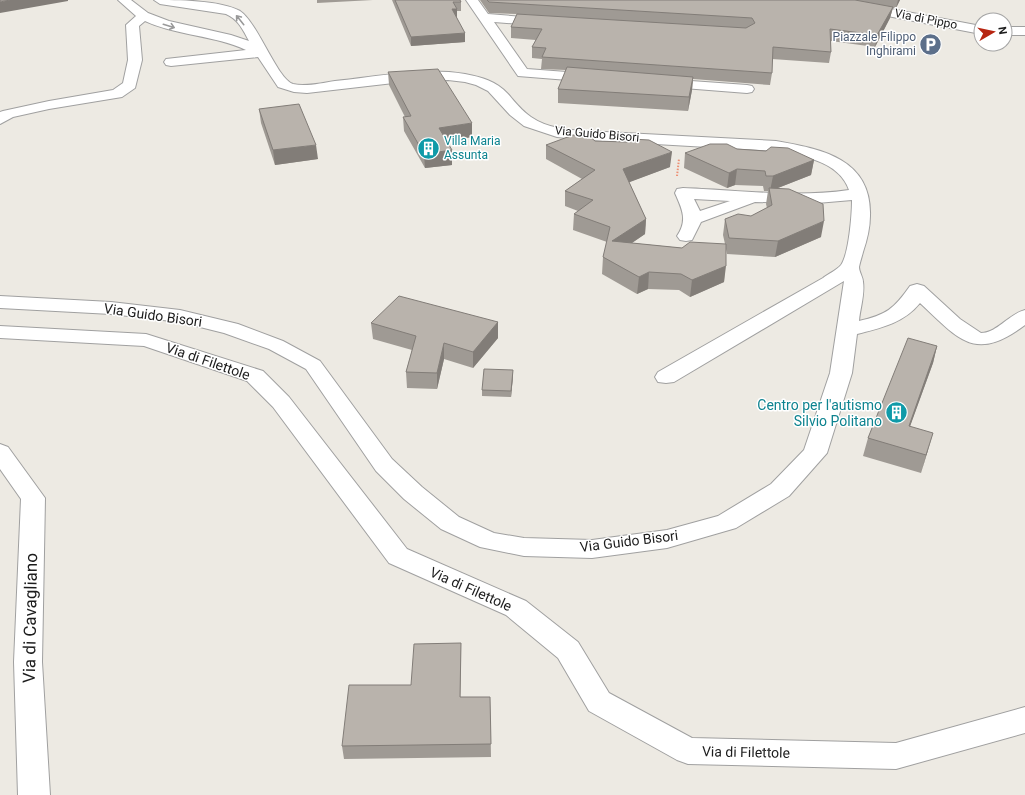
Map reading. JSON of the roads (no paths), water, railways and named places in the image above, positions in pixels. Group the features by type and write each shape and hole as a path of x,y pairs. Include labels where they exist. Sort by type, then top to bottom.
{"street":[{"name":"Via Guido Bisori","path":"0,302 111,308 180,316 230,328 276,345 313,365 384,466 450,523 490,541 532,547 592,549 667,540 727,522 780,490 815,453 841,373 854,283 850,267 858,242 862,203 858,188 848,171 829,159 803,150 776,146 550,130 532,124 520,117 498,90 481,82 462,78 438,76 400,77 321,87 287,87 278,80 267,57 261,53 235,40 222,36 174,27 144,16 124,0"},
{"name":"Via Guido Bisori","path":"160,0 210,7 236,14 252,35 261,53"},
{"path":"472,0 523,73 608,79"},
{"name":"Via di Pippo","path":"825,0 973,28"},
{"path":"0,119 8,114 49,104 117,94 130,85 135,60 132,26 144,16"},
{"path":"485,18 556,22"},
{"path":"1013,31 1025,31"},
{"path":"171,62 261,53"},
{"path":"647,82 747,89"},
{"path":"686,236 692,228 694,219 683,193 837,198 860,194 858,188"},
{"path":"694,219 761,196"},
{"path":"666,377 830,282 850,267"},
{"path":"848,330 878,322 901,313 912,301 917,290 959,327 973,337 985,339 996,336 1011,324 1025,316"},
{"name":"Via di Filettole","path":"0,332 60,334 146,340 255,376 281,402 398,556 516,608 568,650 599,702 688,751 896,756 1025,720"},
{"name":"Via di Cavagliano","path":"0,452 33,498 28,662 34,795"}],"place":[{"name":"Piazzale Filippo Inghirami","path":"931,44"},
{"name":"Villa Maria Assunta","path":"428,148"},
{"name":"Centro per l'autismo Silvio Politano","path":"897,413"}]}
